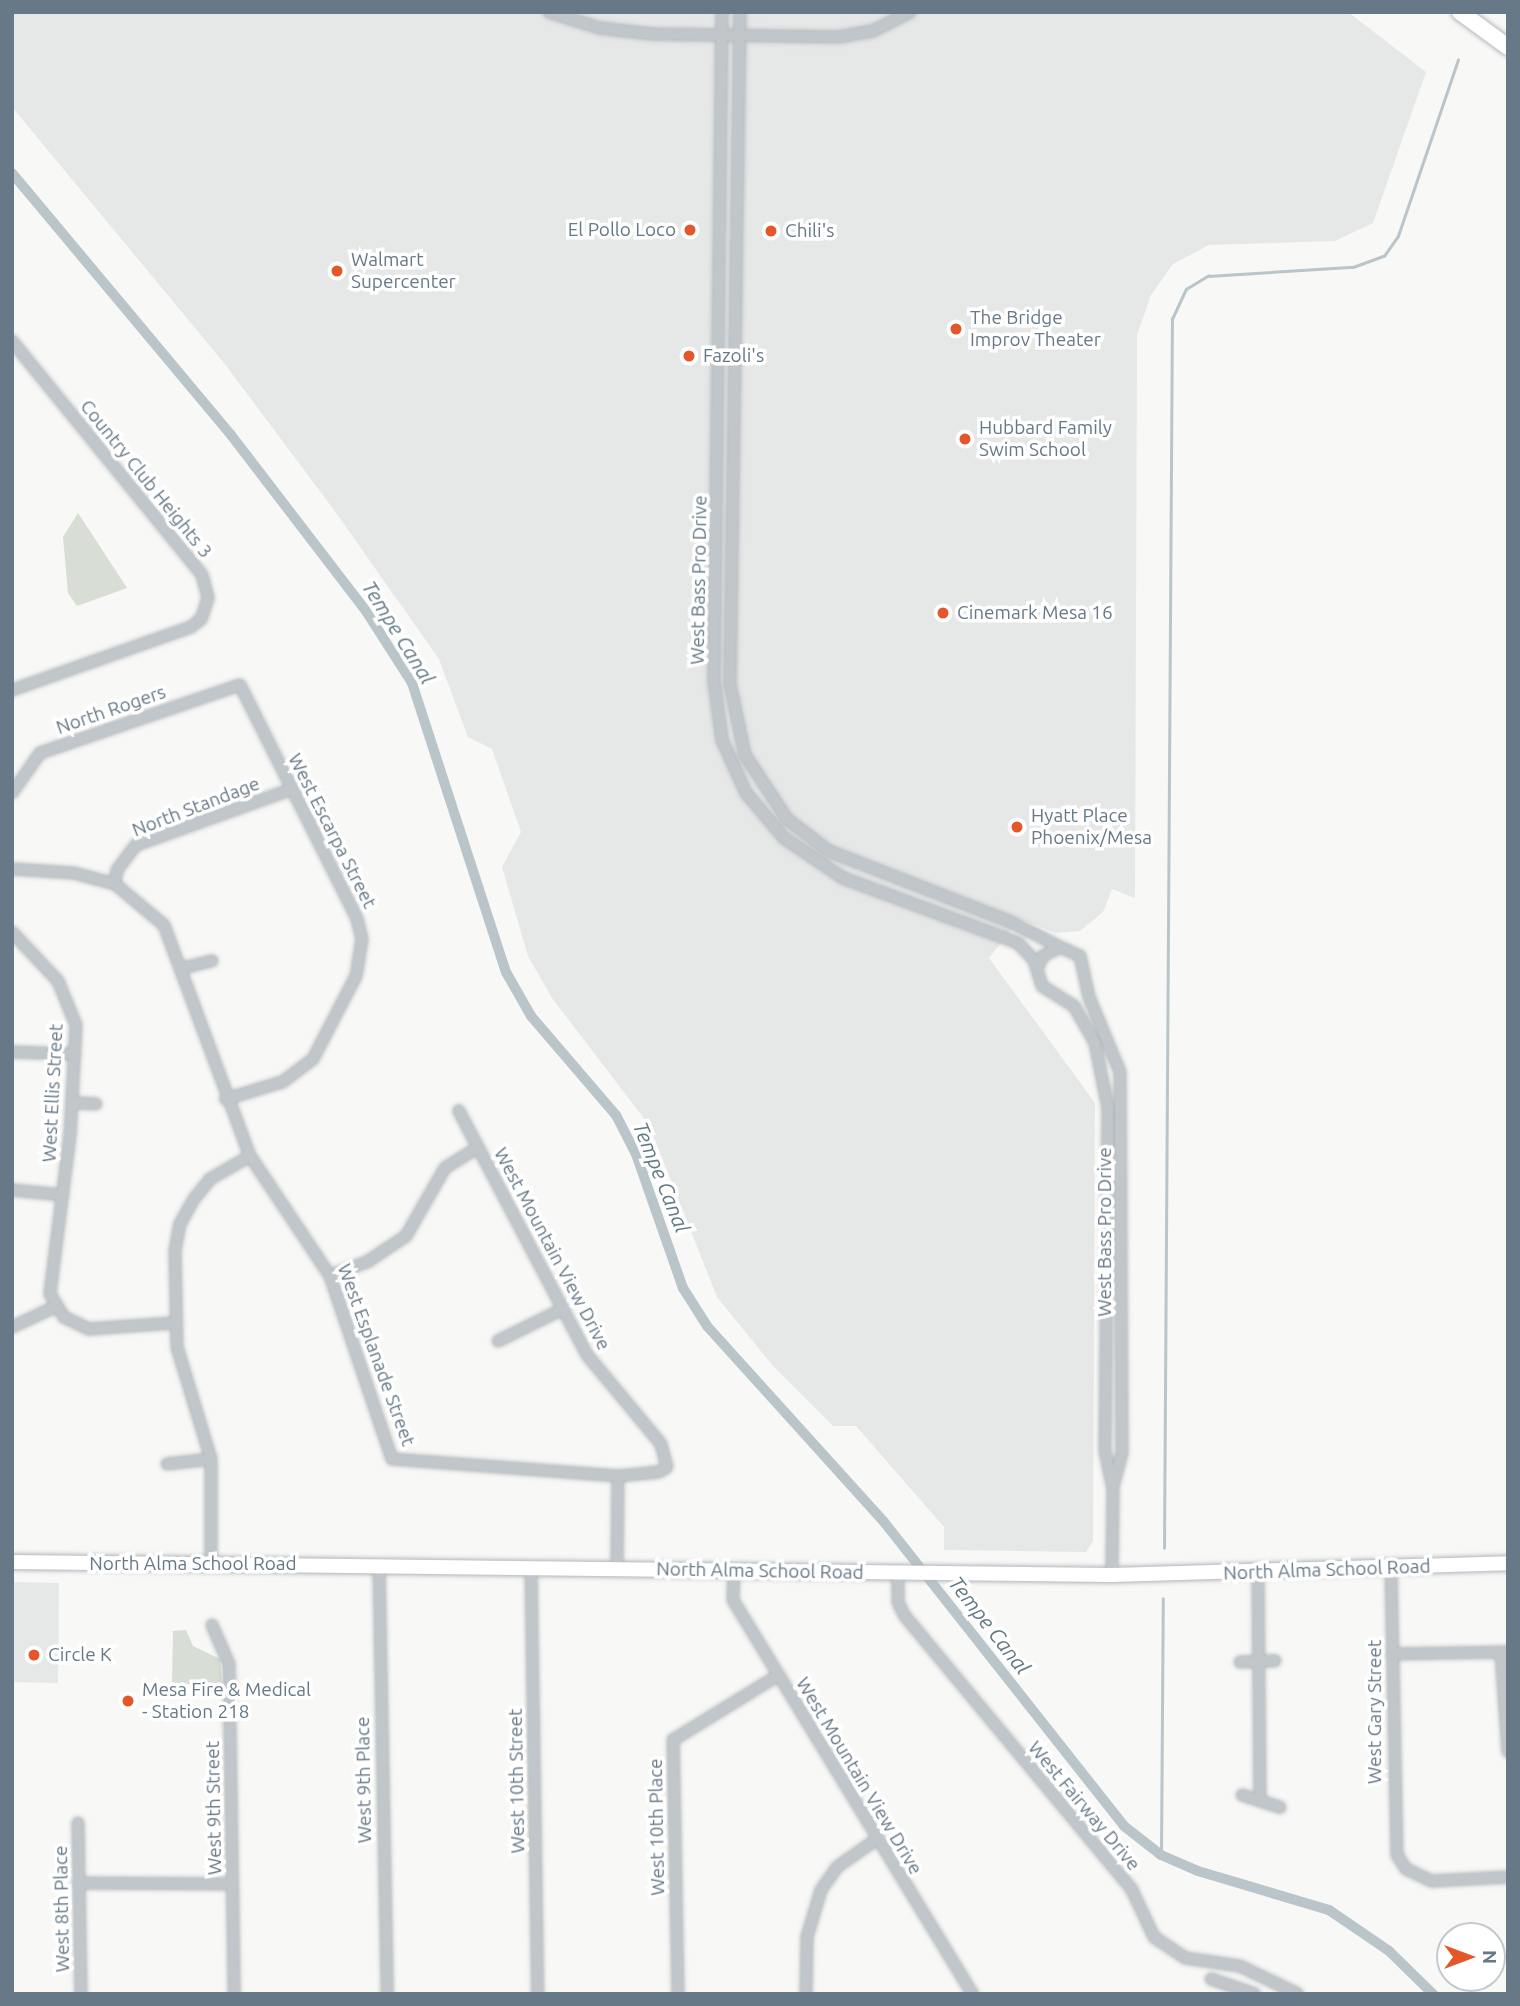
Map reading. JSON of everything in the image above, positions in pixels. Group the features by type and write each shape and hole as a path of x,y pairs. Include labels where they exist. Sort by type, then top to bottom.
{"highway":[{"path":"1460,12 1508,47"}],"main road":[{"name":"North Alma School Road","path":"12,1562 1112,1575 1391,1569 1508,1563"}],"street":[{"path":"549,12 612,30 722,37 855,36 910,12"},
{"name":"West Bass Pro Drive","path":"722,12 714,681 722,740 747,793 802,853 852,881 1010,938 1037,968 1042,986 1063,997 1089,1030 1106,1084 1105,1451 1113,1489 1112,1575"},
{"name":"West Bass Pro Drive","path":"740,12 730,684 745,755 787,819 835,855 1009,921 1080,956 1085,980 1115,1052 1124,1115 1122,1453 1113,1489"},
{"name":"Country Club Heights 3","path":"12,341 202,575 208,598 201,619 191,627 12,690"},
{"name":"West Escarpa Street","path":"226,1099 282,1082 313,1059 348,997 361,958 357,919 290,790 240,685"},
{"name":"North Rogers","path":"12,793 40,753 240,685"},
{"name":"North Standage","path":"115,884 117,870 136,845 290,790"},
{"path":"12,869 74,873 115,884"},
{"name":"West Esplanade Street","path":"115,884 153,910 183,968 226,1099 250,1156 330,1276 392,1459 618,1476 650,1475 667,1467"},
{"name":"West Ellis Street","path":"12,932 68,996 76,1025 73,1103 63,1195 50,1276 57,1306"},
{"path":"1037,968 1043,956 1060,947"},
{"path":"183,968 212,961"},
{"path":"1063,997 1076,993 1085,980"},
{"path":"12,1052 75,1054"},
{"path":"73,1103 96,1104"},
{"name":"West Mountain View Drive","path":"459,1111 561,1310 587,1355 661,1444 667,1467"},
{"path":"330,1276 367,1262 406,1236 445,1168 478,1147"},
{"path":"211,1564 211,1459 173,1323 180,1224 209,1179 250,1156"},
{"path":"12,1190 63,1195"},
{"path":"12,1327 57,1306 74,1324 89,1329 173,1323"},
{"path":"498,1341 561,1310"},
{"path":"167,1464 211,1459"},
{"path":"617,1569 618,1476"},
{"name":"West 9th Place","path":"379,1565 387,1994"},
{"name":"West 10th Street","path":"531,1568 538,1994"},
{"name":"West Gary Street","path":"1391,1569 1397,1856 1406,1869 1432,1881 1508,1877"},
{"name":"West Mountain View Drive","path":"734,1571 733,1600 973,1994"},
{"name":"West Fairway Drive","path":"895,1573 898,1602 904,1615 1132,1890 1154,1937 1185,1958 1248,1969 1298,1994"},
{"path":"1258,1573 1260,1801"},
{"name":"West 9th Street","path":"212,1625 229,1664 234,1994"},
{"path":"1392,1654 1505,1652 1508,1752"},
{"path":"1240,1662 1275,1661"},
{"name":"West 10th Place","path":"678,1994 673,1740 777,1676"},
{"path":"1242,1795 1280,1807"},
{"name":"West 8th Place","path":"78,1823 80,1994"},
{"path":"806,1994 807,1937 821,1890 837,1867 877,1839"},
{"path":"78,1883 232,1884"},
{"path":"1210,1964 1211,1994"},
{"path":"1211,1979 1255,1994"}],"shaded area":[{"path":"12,12 1348,12 1426,72 1373,223 1335,241 1209,245 1173,264 1151,295 1137,335 1135,898 1112,889 1103,912 1080,931 1056,933 1020,919 989,958 1095,1103 1093,1541 1086,1552 944,1550 944,1527 856,1426 833,1426 773,1366 717,1297 649,1125 552,998 528,956 502,867 521,832 492,749 468,737 439,659 334,510 224,363 12,107"},
{"path":"78,513 127,588 77,606 68,593 63,537"},
{"path":"12,1582 59,1583 58,1683 12,1682"},
{"path":"186,1630 193,1646 220,1659 222,1685 172,1684 173,1631"}],"waterway":[{"path":"1164,1548 1172,319 1186,289 1208,276 1353,267 1384,256 1398,236 1458,60"},
{"name":"Tempe Canal","path":"12,173 231,435 366,611 412,683 506,972 531,1016 616,1115 636,1154 683,1288 707,1326 884,1522 1124,1826 1161,1855 1198,1871 1329,1910 1389,1951 1433,1994"},
{"path":"1161,1855 1163,1599"}],"place":[{"name":"El Pollo Loco","path":"690,230"},
{"name":"Chili's","path":"771,231"},
{"name":"Walmart Supercenter","path":"337,271"},
{"name":"The Bridge Improv Theater","path":"956,329"},
{"name":"Fazoli's","path":"689,356"},
{"name":"Hubbard Family Swim School","path":"965,439"},
{"name":"Cinemark Mesa 16","path":"943,613"},
{"name":"Hyatt Place Phoenix/Mesa","path":"1017,827"},
{"name":"Circle K","path":"34,1655"},
{"name":"Mesa Fire & Medical - Station 218","path":"128,1701"}]}
